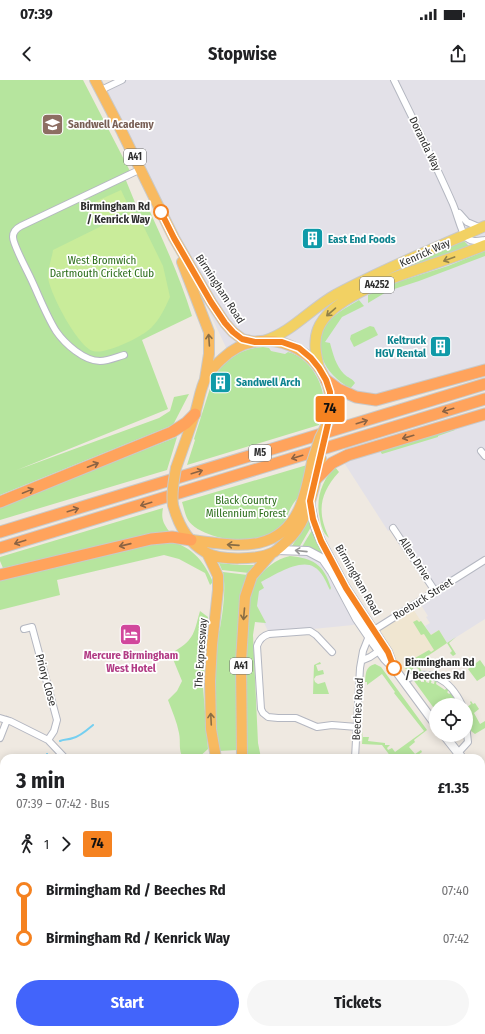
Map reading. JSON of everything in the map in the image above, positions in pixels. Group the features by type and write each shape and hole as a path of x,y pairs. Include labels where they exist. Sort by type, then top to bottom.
{"highway":[{"name":"Birmingham Road","path":"95,80 141,169 174,238 225,323 242,339 259,341"},
{"name":"Birmingham Road","path":"174,238 208,332 209,354 205,378"},
{"name":"A41","path":"242,754 241,661 245,597 252,576 275,551 293,535 303,519 310,501 315,480 317,461 328,422 331,404 330,392 326,380 311,358 299,348 282,342 259,341 242,346 230,352 205,378 176,468 172,497 179,523 191,540 207,553 226,557 249,558 275,551"},
{"path":"326,380 338,389 356,397 376,400 485,370"},
{"name":"M5","path":"0,532 485,384"},
{"name":"M5","path":"0,548 485,398"},
{"path":"0,502 172,432 186,423 194,414"},
{"path":"315,480 332,463 348,455 485,414"},
{"path":"0,575 151,539 172,537 241,545 257,544 278,535 290,524 300,508 317,461"},
{"name":"The Expressway","path":"207,553 218,576 210,681 211,729 215,754"}],"main road":[{"name":"Kenrick Way","path":"259,341 285,332 322,304 360,282 483,227"},
{"name":"Kenrick Way","path":"319,368 315,348 316,337 320,324 332,310 378,284 485,244"}],"street":[{"path":"101,90 122,80"},
{"name":"Doranda Way","path":"394,80 456,209 464,236"},
{"path":"124,355 101,361 92,360 77,352 62,338 51,322 18,252 13,235 21,226 141,169"},
{"name":"Doranda Way","path":"456,209 467,222 483,227"},
{"path":"464,236 477,242 485,240"},
{"name":"Birmingham Road","path":"310,501 315,527 321,541 374,637 378,653 404,680 429,715"},
{"name":"Allen Drive","path":"393,528 435,591"},
{"name":"Birmingham Road","path":"275,551 308,552 322,559 332,572 357,619 388,652 394,668"},
{"name":"Roebuck Street","path":"374,637 435,591 485,560"},
{"name":"Priory Close","path":"24,629 32,627 57,720 54,731 48,740"},
{"path":"332,652 316,635 310,631 269,634 263,636 258,642 257,646 261,709 268,717 296,718 316,727 332,725 357,727"},
{"name":"Beeches Road","path":"355,754 360,668 363,650 374,637"},
{"path":"362,660 378,653"},
{"path":"404,680 412,676 423,675 441,679 450,685 458,698"},
{"path":"0,718 48,740 61,754"},
{"path":"0,738 7,720"},
{"path":"449,742 458,754"},
{"path":"461,754 468,742"}],"shaded area":[{"path":"122,80 485,80 485,364 387,393 367,395 344,385 326,381 320,383 307,363 288,352 285,354 271,351 231,358 173,235 101,90"},
{"path":"485,418 485,619 447,643 431,635 425,626 430,623 426,617 428,616 419,602 435,591 393,528 388,531 343,461"},
{"path":"307,537 325,555 362,620 353,625 283,632 268,631 264,623 255,622 258,587 264,577 288,565 297,565 301,547"},
{"path":"411,606 430,635 439,630 447,643 400,675 374,630"}],"green space":[{"name":"West Bromwich Dartmouth Cricket Club","path":"0,80 83,80 131,173 125,178 136,205 143,202 146,203 177,273 192,316 142,340 168,409 17,470 159,418 170,411 174,397 189,394 173,425 0,495"},
{"path":"121,190 130,209 94,225 86,206"},
{"name":"West Bromwich Dartmouth Cricket Club","path":"130,212 136,213 139,217 163,266 170,297 160,317 146,332 114,348 99,352 93,351 80,340 72,330 53,294 48,277 53,250"},
{"path":"464,241 469,246 410,268 408,264"},
{"path":"485,251 485,256 388,291 368,303 368,295 391,284 448,266"},
{"path":"359,300 364,306 342,317 325,342 330,343 335,360 341,371 355,383 350,389 344,386 345,385 333,375 327,367 322,358 320,343 321,334 330,320"},
{"path":"370,326 374,327 378,335 354,347 350,339 351,335"},
{"path":"263,347 269,348 271,351 285,354 288,352 296,355 315,373 324,398 324,406 321,404 319,425 187,465 212,382 217,388 225,385 222,376 217,372 237,354 249,349"},
{"path":"454,429 455,430 438,437 382,454 380,451"},
{"path":"177,437 167,470 0,520 0,506"},
{"name":"Black Country Millennium Forest","path":"307,465 302,495 296,500 291,508 285,524 263,538 247,541 218,537 193,526 187,518 182,502"},
{"path":"335,467 339,472 327,488 322,504 323,520 329,538 325,534 322,527 318,504 323,484 330,472"},
{"path":"163,508 163,520 169,531 3,568 0,561 0,557"},
{"path":"308,521 310,521 311,527 300,546 292,546"},
{"path":"312,530 325,555 302,547"},
{"path":"158,541 174,542 188,549 206,568 213,582 210,585 205,573 179,559 164,555 57,580 60,595 0,610 0,580"},
{"path":"290,556 305,558 316,564 325,573 331,588 330,590 324,577 317,569 308,565 294,566 261,582 264,588 259,591 257,606 266,623 255,622 253,635 258,743 260,754 245,754 246,635 249,595 254,580 256,580 275,562"},
{"path":"219,563 255,565 249,573 222,570"},
{"path":"223,572 248,575 243,586 238,750 219,751 214,700 214,674 216,641 220,628 224,600"},
{"path":"200,611 208,617 203,687 208,749 202,754 182,754 178,729 168,700 177,691 182,681 173,659 175,651 182,647 190,639 195,630"},
{"path":"417,620 419,622 421,621 431,635 439,630 447,643 417,663 422,672 418,673 419,669 414,667 410,674 405,668 416,660 415,658 429,650 431,652 434,650 424,634 421,635 413,622"},
{"path":"456,637 449,643 456,654 453,656 450,653 452,651 447,643"},
{"path":"480,660 485,667 485,676 477,681 468,669"},
{"path":"320,662 321,664 316,665 318,671 323,670 324,674 316,676 314,679 318,684 325,682 329,694 313,694 314,665"},
{"path":"375,664 381,667 427,730 414,740 415,742 409,747 415,754 389,754 382,745 362,744 363,730 363,737 369,737 368,741 390,745 387,748 388,750 392,748 395,752 424,731 394,693 395,692 382,674 367,685 367,682 365,682 367,671 372,665"},
{"path":"421,677 421,682 424,682 424,677 427,678 426,682 429,683 430,678 432,679 431,683 434,684 435,679 437,680 436,684 445,690 448,686 450,689 447,692 449,694 452,692 456,698 429,698 429,701 412,678"},
{"path":"475,703 479,709 474,713 480,724 485,721 485,728 475,734 473,732 473,704"},
{"path":"421,750 422,752 419,754 415,754"}],"waterway":[{"path":"60,741 79,736 93,725"}],"bus line":[{"name":"74","path":"161,212 174,238 211,302 233,332 242,339 255,342 282,342 299,348 311,358 326,380 330,392 330,415 321,459 310,501 313,519 321,541 346,588 388,652 394,668"}],"place":[{"name":"Sandwell Academy","path":"53,124"},
{"name":"Birmingham Rd / Kenrick Way","path":"161,212"},
{"name":"East End Foods","path":"312,239"},
{"name":"Keltruck HGV Rental","path":"441,346"},
{"name":"Sandwell Arch","path":"220,382"},
{"name":"Mercure Birmingham West Hotel","path":"131,635"},
{"name":"Birmingham Rd / Beeches Rd","path":"394,668"}]}
